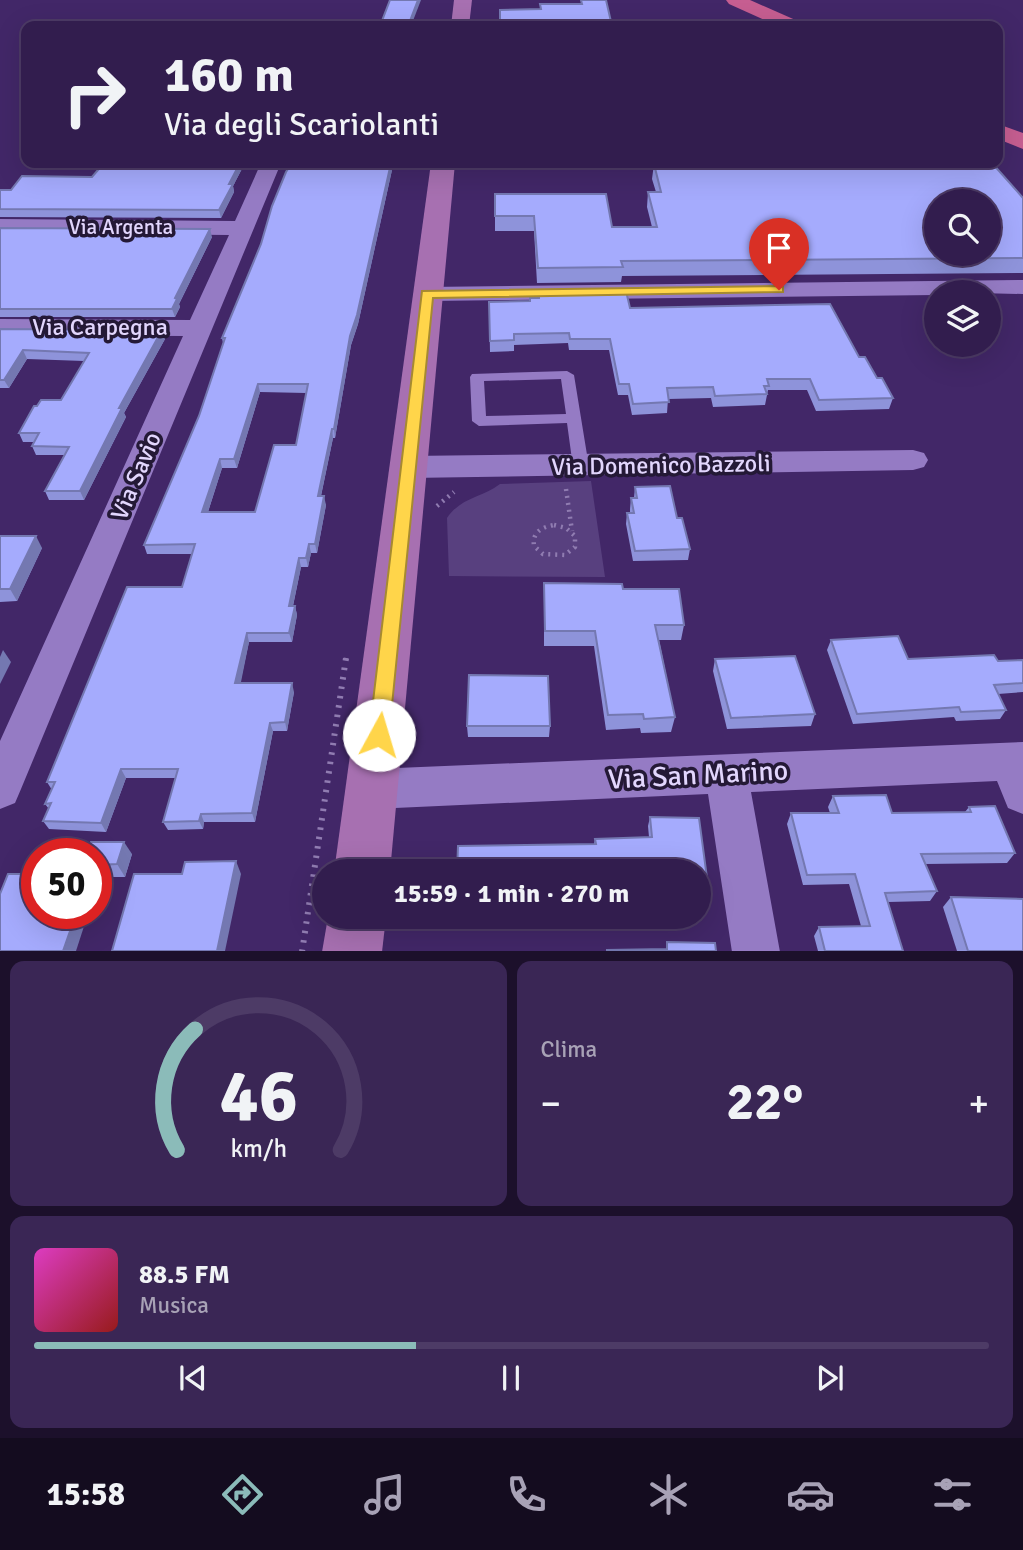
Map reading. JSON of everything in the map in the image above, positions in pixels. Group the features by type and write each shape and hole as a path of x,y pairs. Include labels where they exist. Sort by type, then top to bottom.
{"highway":[{"path":"715,0 761,21"},
{"path":"735,0 782,21"},
{"path":"1003,121 1023,130"},
{"path":"1003,133 1023,142"}],"main road":[{"path":"461,21 463,0"},
{"path":"364,859 442,168"},
{"path":"352,951 355,929"}],"street":[{"name":"Via Savio","path":"0,789 269,168"},
{"name":"Via Argenta","path":"0,226 242,228"},
{"path":"427,294 1023,287"},
{"name":"Via Carpegna","path":"0,327 201,328"},
{"name":"Via Domenico Bazzoli","path":"409,467 572,467 913,460"},
{"name":"Via San Marino","path":"373,789 726,773 1019,772"},
{"path":"726,773 756,951"}],"lane":[{"path":"572,467 574,418 567,375 477,377 479,421 574,418"}],"path":[{"path":"572,467 572,531 575,547 565,555 543,554 534,546 534,536 541,528 554,525 572,531"}],"shaded area":[{"path":"591,481 605,577 449,576 447,518 459,506 500,484"}],"building":[{"path":"390,0 418,0 410,21 382,21"},
{"path":"581,0 606,0 611,21 500,21 500,10 541,9 540,4 582,4"},
{"path":"100,168 237,168 229,184 233,184 219,210 0,209 0,190 11,190 22,176 92,177"},
{"path":"289,168 390,168 350,336 334,429 318,496 324,496 315,544 309,544 306,558 299,558 289,606 295,606 289,633 247,633 235,683 292,683 285,722 270,723 252,813 201,814 199,821 163,822 178,769 121,769 101,823 43,821 51,803 45,804 55,782 47,782 127,587 182,587 195,544 144,545 199,416 225,338 222,338 261,244 272,206","holes":["258,384 308,384 296,445 274,445 255,512 202,512 220,459 234,459"]},
{"path":"655,168 996,168 1023,198 1023,258 1001,258 1001,189 924,189 924,259 621,261 623,267 538,268 534,216 495,216 495,194 606,194 612,227 657,227 648,192 661,192"},
{"path":"0,228 210,229 172,309 0,309"},
{"path":"626,291 630,308 830,304 859,357 865,357 877,378 882,378 893,398 819,400 810,379 767,379 769,386 764,386 767,394 715,396 713,387 667,388 669,402 633,404 629,384 619,384 610,339 570,339 569,333 514,334 514,340 490,341 489,302 530,301 530,298 539,298 539,292"},
{"path":"0,329 162,330 119,408 122,408 80,491 45,491 69,447 32,446 39,433 19,433 34,406 41,400 61,400 89,353 23,350 4,380 0,380"},
{"path":"670,486 677,518 682,518 690,549 635,551 627,513 634,513 631,498 637,498 635,487"},
{"path":"0,536 36,536 10,589 0,589"},
{"path":"544,583 622,584 623,589 679,589 684,625 655,625 675,717 644,719 643,714 608,715 595,631 545,631"},
{"path":"898,636 908,659 994,655 998,661 1023,660 1023,683 994,685 1006,710 961,712 959,707 857,714 831,640"},
{"path":"795,656 815,714 731,718 715,659"},
{"path":"469,675 548,676 550,726 467,726"},
{"path":"886,795 892,813 971,812 969,807 995,806 1015,853 921,854 937,891 885,893 903,951 825,951 819,927 870,926 855,874 807,875 791,813 839,813 833,796"},
{"path":"650,817 699,818 704,859 458,859 458,846 596,844 595,839 652,837"},
{"path":"112,842 124,842 117,864 112,864"},
{"path":"236,861 217,951 112,951 134,874 182,874 185,862"},
{"path":"8,874 21,874 21,929 71,929 63,951 0,951 0,894"},
{"path":"951,897 1023,899 1023,951 968,951"},
{"path":"667,942 715,943 716,951 607,951 667,949"}],"route":[{"path":"379,735 427,294 779,290"}]}
